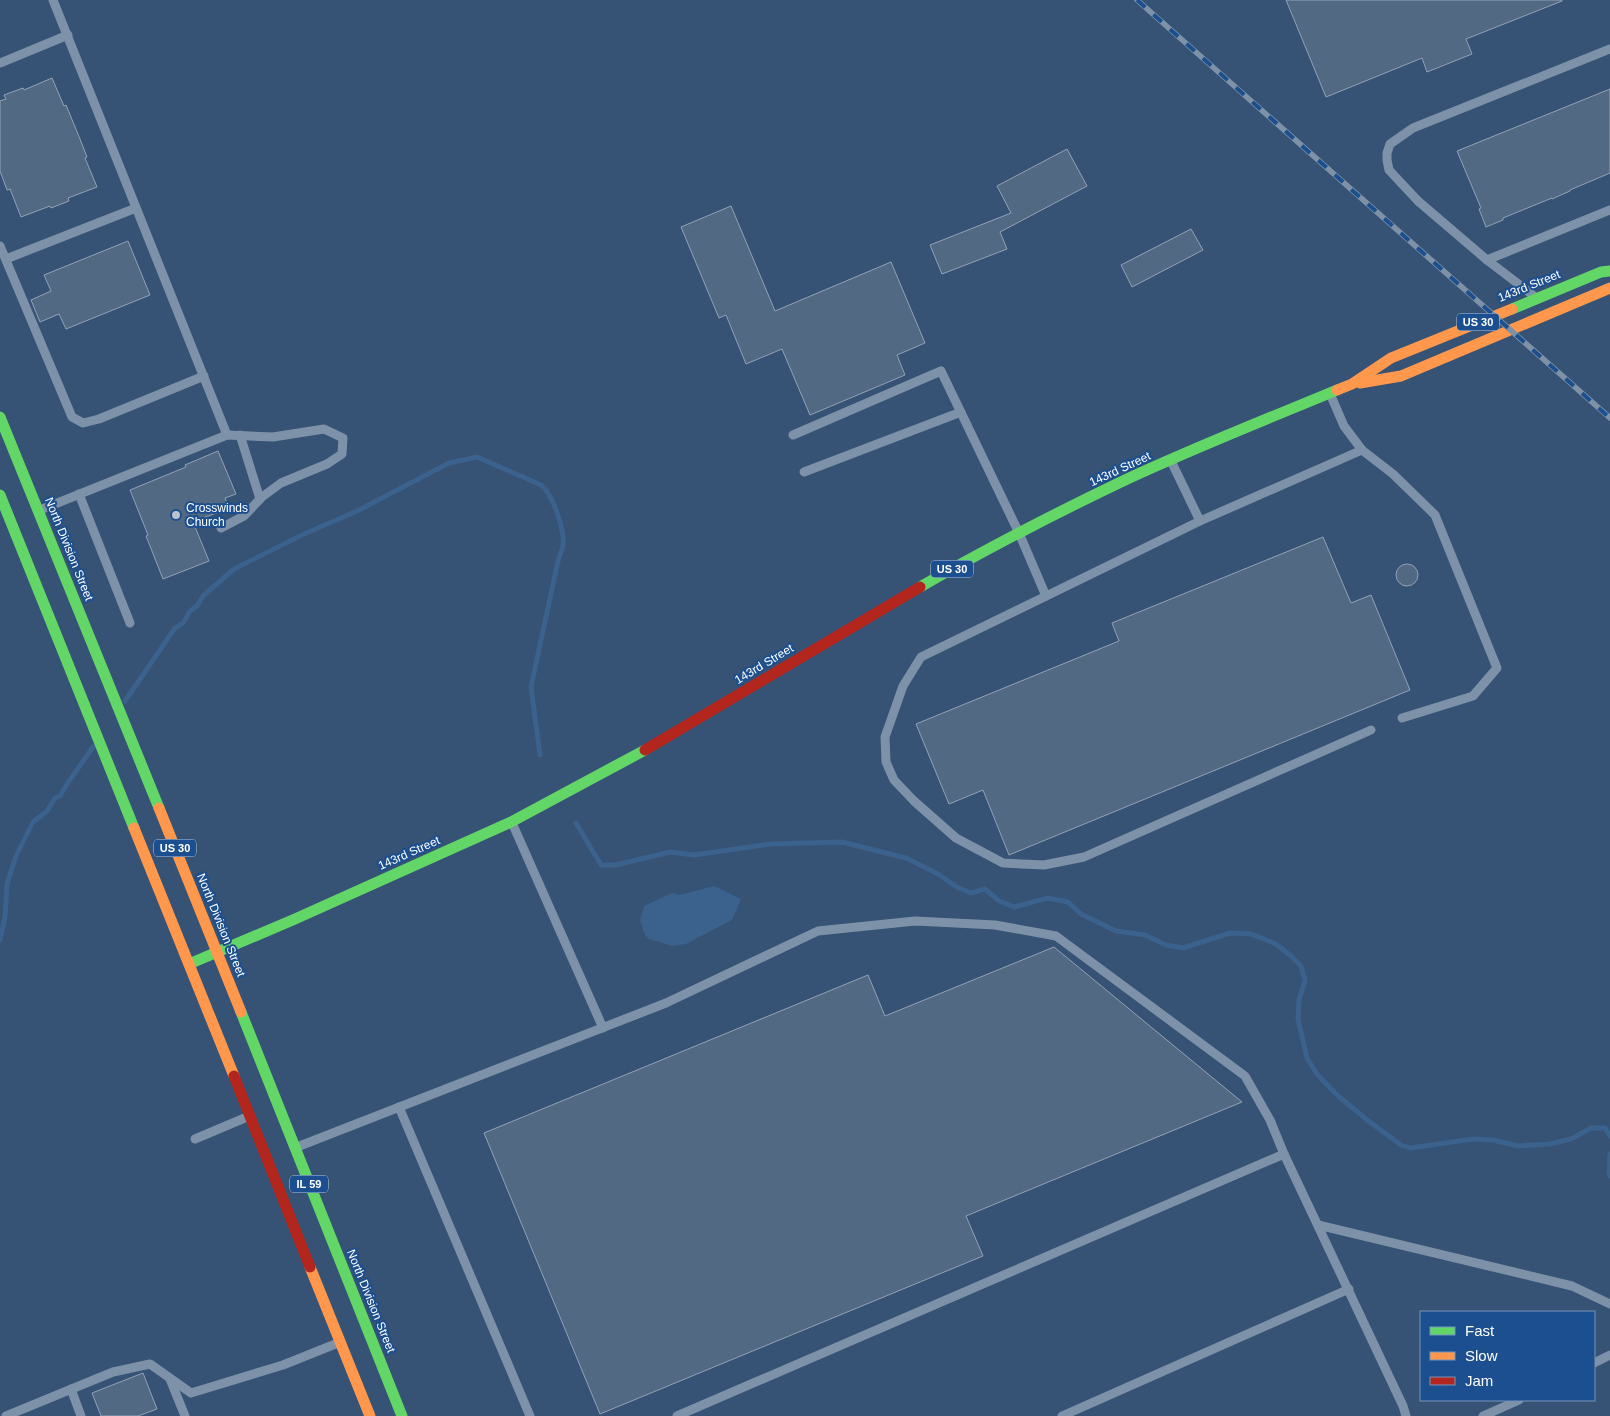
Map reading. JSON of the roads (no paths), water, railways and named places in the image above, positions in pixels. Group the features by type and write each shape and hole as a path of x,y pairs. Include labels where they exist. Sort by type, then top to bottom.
{"main road":[{"name":"143rd Street","path":"189,964 511,822 587,783 659,743 922,586 1018,533 1171,460 1352,384 1391,358 1601,272 1610,271"},
{"name":"143rd Street","path":"1352,384 1401,376 1610,288"},
{"name":"North Division Street","path":"0,417 20,518 91,720 370,1416"},
{"name":"North Division Street","path":"0,495 20,518 112,693 218,952 402,1416"}],"lane":[{"path":"53,0 227,435"},
{"path":"0,63 68,35"},
{"path":"1536,298 1487,260 1418,201 1389,170 1387,153 1390,144 1413,128 1610,48"},
{"path":"6,259 136,208"},
{"path":"1487,260 1610,210"},
{"path":"0,246 72,417 83,423 99,419 204,376"},
{"path":"793,434 941,371 1046,596"},
{"path":"1330,393 1344,426 1362,450 1393,474 1435,515 1497,668 1473,696 1402,718"},
{"path":"804,472 961,412"},
{"path":"20,518 227,435 273,437 324,429 343,438 342,454 327,464 281,483 260,499 244,516 221,528"},
{"path":"240,435 260,499"},
{"path":"1362,450 1200,521 921,657 902,686 885,737 886,762 894,780 914,801 956,838 1003,863 1044,865 1084,856 1371,730"},
{"path":"1171,460 1200,521"},
{"path":"79,494 130,623"},
{"path":"511,822 603,1028"},
{"path":"295,1148 666,1003 818,931 915,922 995,925 1056,936 1245,1076 1270,1120 1406,1416"},
{"path":"399,1107 530,1416"},
{"path":"195,1139 250,1116"},
{"path":"677,1416 1284,1154"},
{"path":"1318,1225 1572,1286 1610,1304"},
{"path":"1062,1416 1349,1289"},
{"path":"6,1416 113,1372 150,1364 191,1393 283,1365 341,1342"},
{"path":"1595,1362 1610,1355"},
{"path":"169,1378 185,1416"},
{"path":"71,1389 81,1416"},
{"path":"1483,1416 1517,1401"}],"water":[{"path":"714,886 741,899 732,920 686,944 672,946 649,939 645,935 640,920 644,906 672,893 679,895"}],"waterway":[{"path":"125,701 175,628 183,623 190,611 197,606 203,596 234,569 302,535 357,511 449,463 477,457 541,485 554,504 562,531 563,546 558,561 531,687 540,755"},
{"path":"0,940 5,917 7,884 16,856 33,822 47,811 55,798 60,796 93,747"},
{"path":"576,823 601,865 616,865 670,852 694,855 770,844 842,842 906,858 938,874 957,887 971,893 985,889 999,901 1014,907 1048,898 1068,902 1081,914 1116,931 1145,935 1166,945 1183,948 1230,933 1251,934 1276,944 1301,966 1305,981 1299,1000 1298,1019 1307,1058 1317,1074 1337,1095 1401,1145 1410,1148 1473,1139 1493,1140 1518,1146 1550,1144 1571,1139 1591,1128 1605,1128 1610,1136"},
{"path":"1610,1154 1610,1176"}],"railway":[{"path":"1137,0 1610,418"}],"place":[{"name":"Crosswinds Church","path":"176,515"}]}
